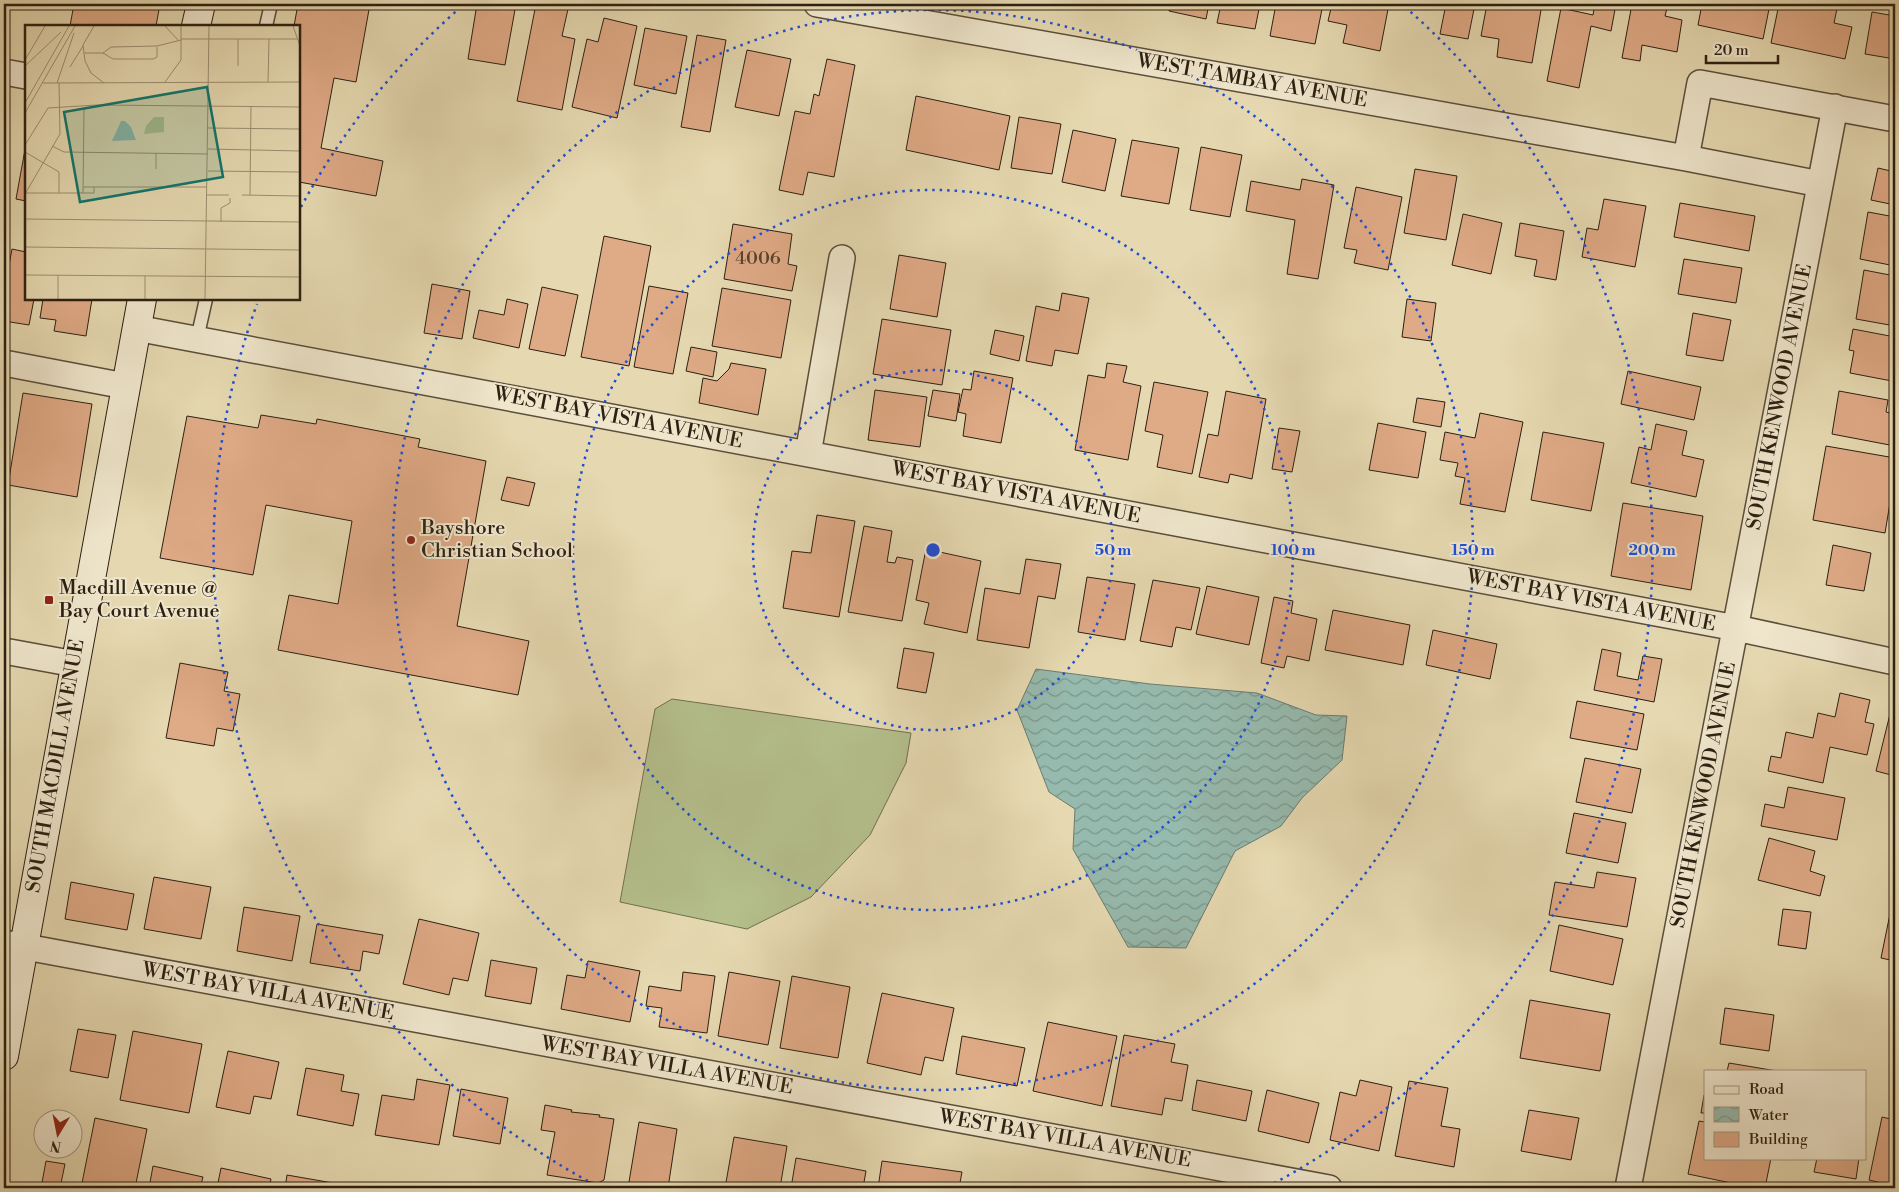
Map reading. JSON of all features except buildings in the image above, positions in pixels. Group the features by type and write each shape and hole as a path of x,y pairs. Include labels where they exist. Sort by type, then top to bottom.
{"street":[{"path":"196,25 201,4"},
{"name":"WEST TAMBAY AVENUE","path":"817,4 1686,158 1820,184"},
{"path":"4,72 25,76"},
{"path":"1686,158 1700,83 1895,119"},
{"name":"SOUTH KENWOOD AVENUE","path":"1628,1188 1835,108"},
{"path":"808,454 842,258"},
{"name":"SOUTH MACDILL AVENUE","path":"4,1056 13,945 75,664 142,300"},
{"name":"WEST BAY VISTA AVENUE","path":"136,328 1736,628 1895,662"},
{"path":"4,363 125,386"},
{"path":"4,651 75,664"},
{"name":"WEST BAY VILLA AVENUE","path":"13,945 1329,1188"}],"lane":[{"path":"266,25 271,4"},
{"path":"197,339 206,300"}],"green space":[{"path":"672,699 911,733 906,763 870,835 811,897 747,929 620,902 655,709"}],"water":[{"path":"1036,669 1150,684 1257,693 1316,715 1347,716 1342,760 1302,798 1281,826 1235,851 1186,948 1128,947 1073,849 1075,809 1049,792 1017,710"}],"place":[{"name":"Bayshore Christian School","path":"411,540"},
{"name":"Macdill Avenue @ Bay Court Avenue","path":"49,600"}]}
